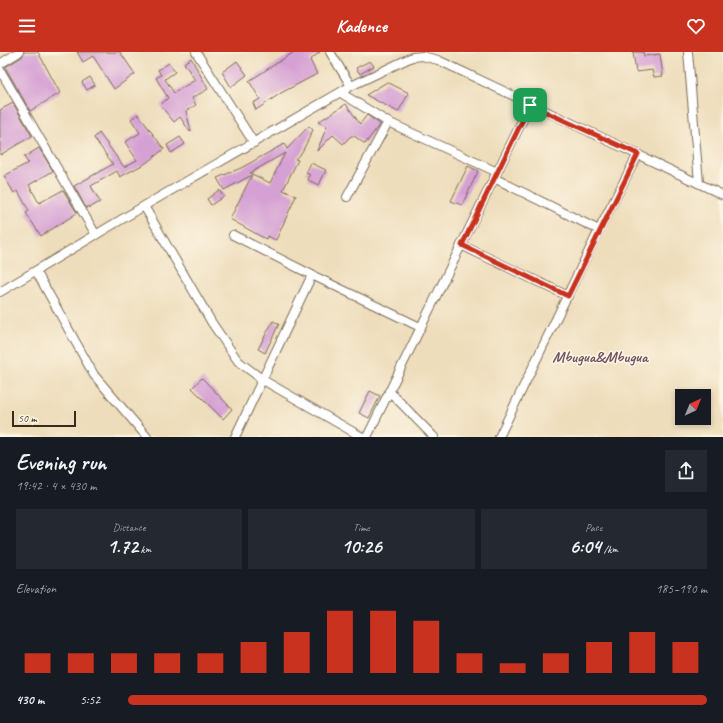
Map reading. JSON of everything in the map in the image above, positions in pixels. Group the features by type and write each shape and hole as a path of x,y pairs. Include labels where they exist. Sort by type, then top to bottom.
{"street":[{"path":"0,64 19,52"},
{"path":"196,52 254,143"},
{"path":"330,52 351,86"},
{"path":"688,52 699,183"},
{"path":"0,292 144,206 351,86 412,57 423,54 723,195"},
{"path":"0,70 96,235"},
{"path":"341,93 388,122 495,175 599,230"},
{"path":"367,437 530,105"},
{"path":"347,197 388,122"},
{"path":"500,437 599,230 638,154"},
{"path":"144,206 212,324 238,361 263,380 362,437"},
{"path":"233,235 420,327"},
{"path":"462,245 568,296"},
{"path":"36,271 64,324 94,375 147,437"},
{"path":"235,437 312,275"},
{"path":"389,391 434,437"}],"building":[{"path":"24,52 38,52 60,93 30,111 5,67 22,57"},
{"path":"77,52 120,52 135,74 114,89 93,56 83,62"},
{"path":"294,52 320,52 310,60 317,74 281,93 256,110 253,103 260,99 249,81"},
{"path":"633,52 643,52 644,56 660,54 663,76 654,77 652,70 636,72"},
{"path":"191,58 208,89 192,98 196,105 186,111 190,132 180,117 174,122 160,105 168,98 156,78 161,75 158,70 169,63 175,72 165,79 174,93 195,80 184,63"},
{"path":"237,61 247,75 231,87 222,72"},
{"path":"370,61 374,66 360,74 356,68"},
{"path":"90,77 95,85 87,90 82,82"},
{"path":"387,82 409,93 398,112 366,95"},
{"path":"13,103 32,136 0,155 0,110"},
{"path":"346,104 360,124 367,115 380,124 365,144 354,136 351,136 343,144 333,135 317,151 327,126 318,122"},
{"path":"138,114 164,149 146,163 120,177 117,171 91,186 100,202 86,208 74,186 113,164 94,138 99,133 124,167 137,160 125,142 140,133 131,119"},
{"path":"309,126 313,130 302,152 295,159 298,160 283,190 296,196 276,240 267,236 266,239 230,219 252,175 224,190 217,178 241,168 284,144 287,149","holes":["285,153 270,183 250,173"]},
{"path":"180,137 185,144 171,153 167,145"},
{"path":"39,148 53,171 29,185 39,203 63,190 77,213 41,236 26,213 29,211 18,191 14,193 4,176 28,163 24,157"},
{"path":"311,163 326,170 319,185 308,180 310,175 306,173"},
{"path":"468,166 478,171 462,205 451,201"},
{"path":"219,190 224,196 211,205 207,199"},
{"path":"273,321 279,324 265,353 258,349"},
{"path":"202,378 232,409 223,419 192,388"},
{"path":"370,391 380,396 369,418 359,413"}],"district":[{"name":"Mbugua&Mbugua","path":"600,357"}],"route":[{"path":"530,105 638,154 599,230 568,296 462,245 530,105"}]}
